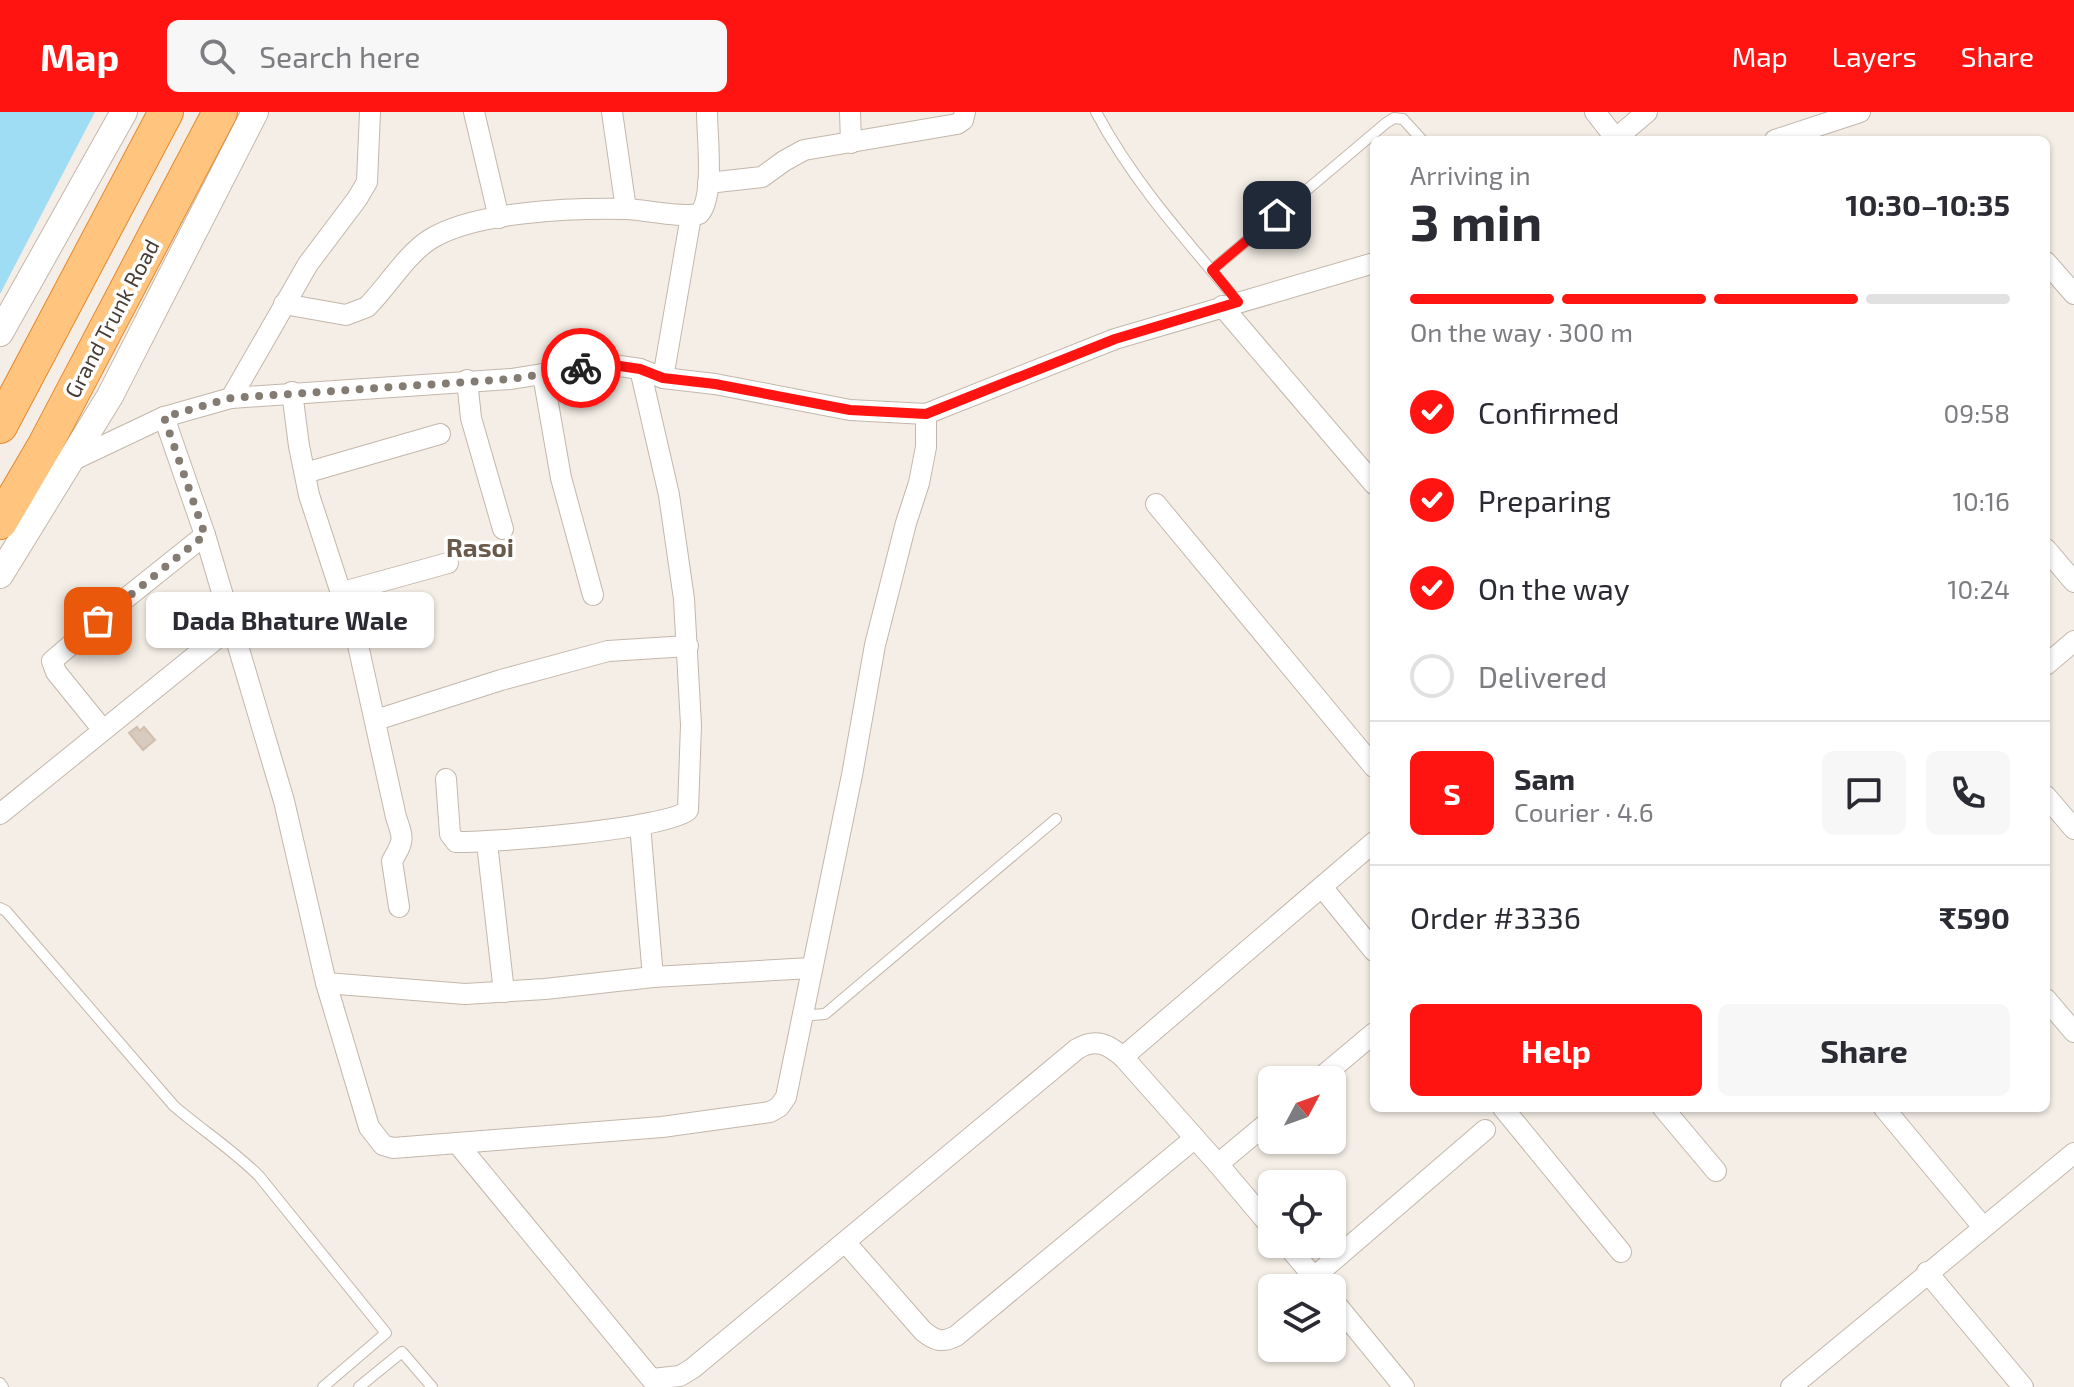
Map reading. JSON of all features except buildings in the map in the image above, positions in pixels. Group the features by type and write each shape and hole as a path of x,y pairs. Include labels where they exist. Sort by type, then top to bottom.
{"highway":[{"path":"0,426 166,112"},
{"name":"Grand Trunk Road","path":"0,522 45,445 220,112"}],"street":[{"path":"0,333 124,112"},
{"path":"0,575 110,396 255,112"},
{"path":"231,398 308,264 367,182 370,112"},
{"path":"474,112 499,218"},
{"path":"612,112 626,209"},
{"path":"284,304 346,315 356,313 373,301 428,241 456,227 499,218 575,210 626,209 691,216 699,214 705,207 708,183 707,112"},
{"path":"850,112 851,143"},
{"path":"708,183 762,177 804,150 946,128 963,120 965,112"},
{"path":"1595,112 1612,136"},
{"path":"1620,136 1647,112"},
{"path":"1787,136 1860,112"},
{"path":"663,378 691,216"},
{"path":"69,462 164,417 231,398 543,375 613,365 640,369 663,378 715,384 850,410 926,414 1115,339 1370,264"},
{"path":"2050,267 2074,294"},
{"path":"1230,304 1370,479"},
{"path":"446,779 452,840 487,843 640,825 675,819 688,810 691,725 688,646 676,532 640,369"},
{"path":"543,375 561,478 593,595"},
{"path":"467,380 471,418 503,529"},
{"path":"292,392 309,495 343,592 403,841 392,861 399,907"},
{"path":"164,417 205,535 284,801 326,983 369,1127 383,1145 393,1148 662,1127 770,1112 779,1107 786,1097 852,775 875,645 919,483 926,447 926,414"},
{"path":"305,473 440,434"},
{"path":"1156,504 1370,762"},
{"path":"103,730 56,672 52,661 205,535"},
{"path":"2050,554 2074,582"},
{"path":"343,592 448,563"},
{"path":"0,814 231,627"},
{"path":"2050,662 2074,641"},
{"path":"376,720 501,680 608,651 688,646"},
{"path":"2050,801 2074,829"},
{"path":"640,825 653,977"},
{"path":"487,843 504,992"},
{"path":"1123,1057 1370,845"},
{"path":"1322,887 1370,946"},
{"path":"326,983 465,994 653,977 811,968"},
{"path":"2050,1004 2074,1032"},
{"path":"1335,1066 1370,1036"},
{"path":"457,1143 651,1384 680,1376 693,1368 1087,1043 1100,1042 1111,1046 1123,1057 1258,1211"},
{"path":"1506,1112 1621,1252"},
{"path":"1666,1112 1716,1171"},
{"path":"1887,1112 1983,1227"},
{"path":"1327,1274 1485,1130"},
{"path":"1218,1164 1258,1131"},
{"path":"846,1243 923,1331 934,1340 945,1341 956,1336 1195,1138"},
{"path":"1791,1387 2074,1153"},
{"path":"1298,1258 1311,1274"},
{"path":"1927,1272 2018,1385"},
{"path":"1346,1316 1404,1387"}],"lane":[{"path":"1096,112 1135,174 1212,270 1230,304"},
{"path":"1371,136 1394,118 1403,119 1418,136"},
{"path":"1212,270 1370,137"},
{"path":"803,1010 812,1015 825,1014 1056,819"},
{"path":"0,908 6,911 174,1106 196,1126 237,1154 259,1176 386,1333 323,1387"},
{"path":"359,1387 402,1352 432,1387"}],"water":[{"path":"0,112 95,112 0,294"}],"way so far":[{"path":"98,621 205,535 164,417 231,398 511,379 581,368"}],"place":[{"name":"Dada Bhature Wale","path":"98,621"}],"district":[{"name":"Rasoi","path":"480,546"}],"route":[{"path":"581,368 613,365 640,369 663,378 715,384 804,403 850,410 926,414 1115,339 1238,302 1212,270 1277,215"}]}
